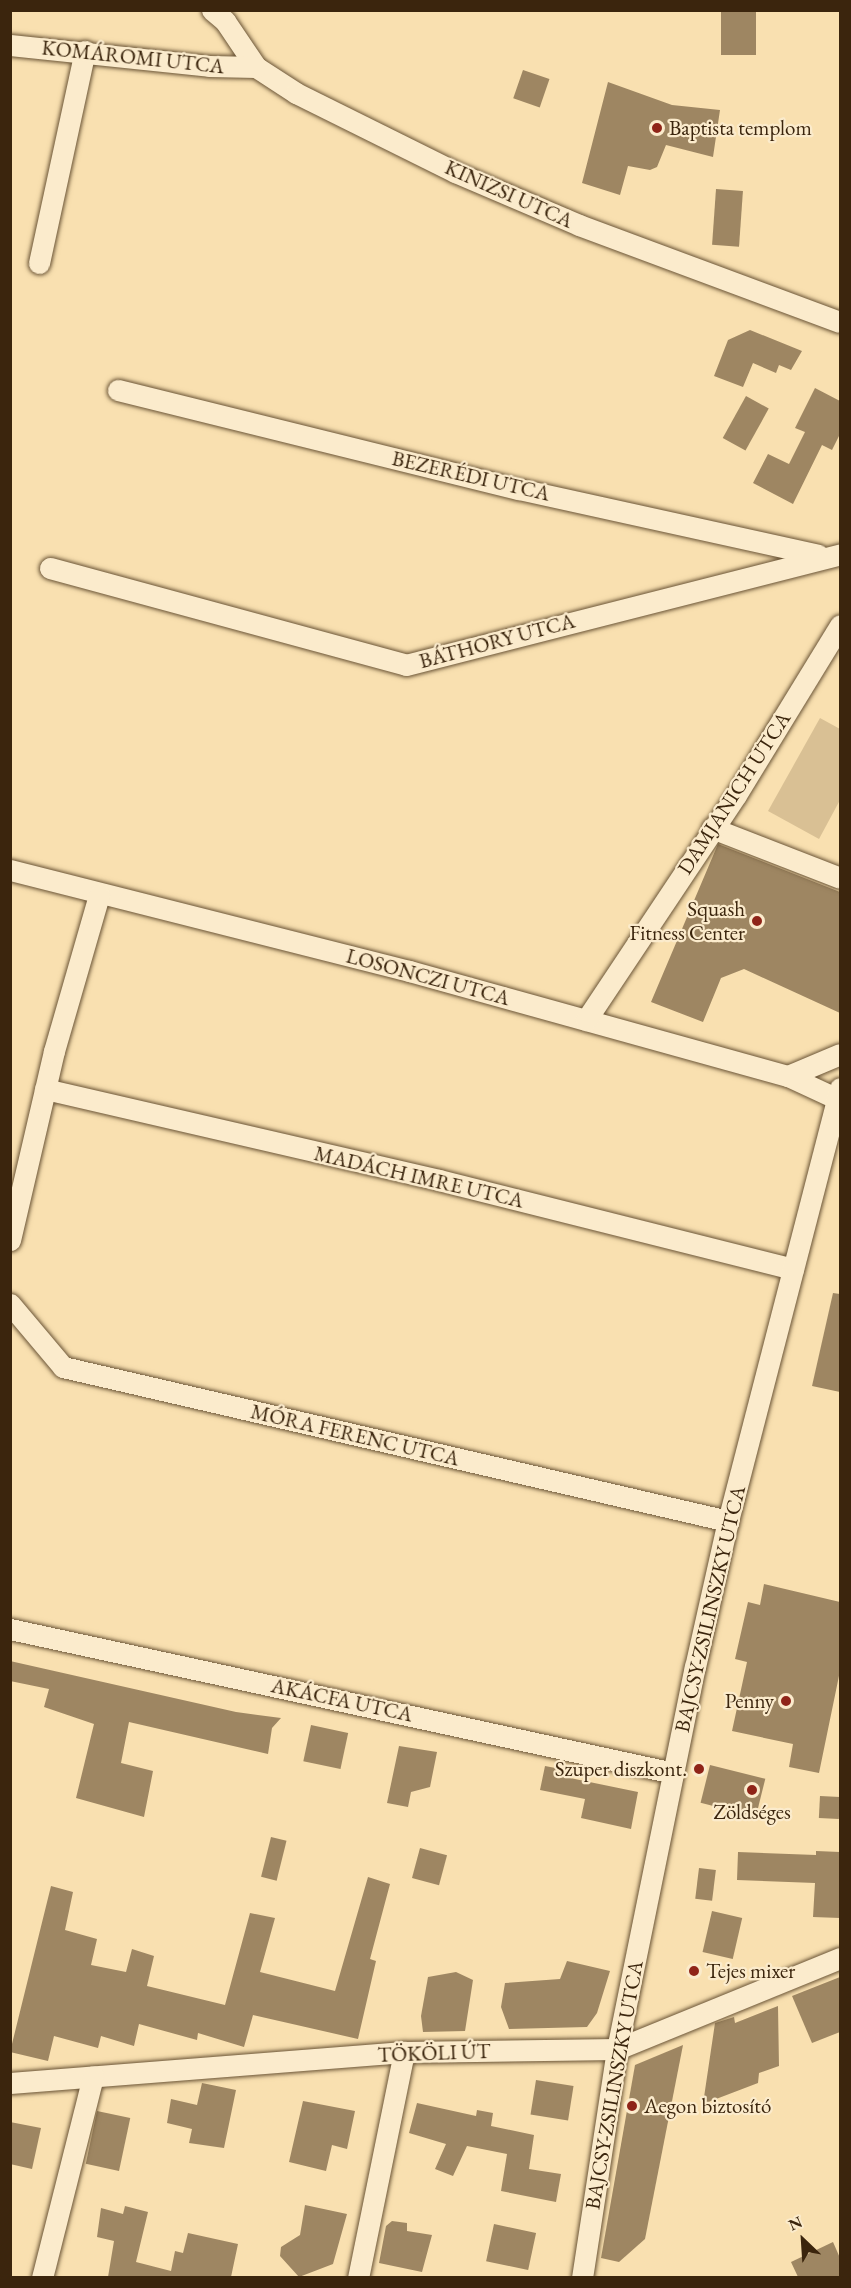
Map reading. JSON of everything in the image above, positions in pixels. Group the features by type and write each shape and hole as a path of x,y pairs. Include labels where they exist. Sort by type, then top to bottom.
{"street":[{"name":"KINIZSI UTCA","path":"212,10 225,21 256,67 296,93 455,172 579,225 840,321"},
{"name":"KOMÁROMI UTCA","path":"10,45 85,51 208,66 256,67"},
{"path":"39,263 85,51"},
{"name":"BEZERÉDI UTCA","path":"118,390 508,486 833,556"},
{"name":"BÁTHORY UTCA","path":"50,568 406,665 833,556"},
{"name":"DAMJANICH UTCA","path":"586,1020 712,828 840,625"},
{"path":"712,828 840,878"},
{"name":"LOSONCZI UTCA","path":"10,870 99,895 409,970 788,1076 839,1096"},
{"path":"10,1240 45,1089 99,895"},
{"path":"788,1076 840,1054"},
{"name":"MADÁCH IMRE UTCA","path":"45,1089 439,1180 793,1269"},
{"name":"BAJCSY-ZSILINSZKY UTCA","path":"582,2277 617,2049 728,1521 839,1096"},
{"name":"MÓRA FERENC UTCA","path":"10,1304 63,1367 728,1521"},
{"name":"AKÁCFA UTCA","path":"10,1629 674,1773"},
{"name":"TÖKÖLI ÚT","path":"10,2083 404,2052 617,2049 840,1958"},
{"path":"358,2277 404,2052"},
{"path":"42,2277 93,2076"}],"shaded area":[{"path":"820,718 840,729 840,800 819,839 768,811"}],"building":[{"path":"721,10 756,10 756,55 721,55"},
{"path":"523,70 549,79 540,107 513,98"},
{"name":"Baptista templom","path":"608,82 672,105 720,110 713,157 666,145 657,167 650,170 628,166 620,195 582,183"},
{"path":"716,189 743,191 739,247 712,245"},
{"path":"750,330 802,351 791,370 779,365 776,373 753,363 743,387 714,376 728,340"},
{"path":"815,388 840,401 840,434 832,450 822,445 793,504 753,483 768,454 789,464 805,432 795,428"},
{"path":"746,396 769,409 745,451 723,438"},
{"name":"Squash Fitness Center","path":"718,844 840,892 840,1013 744,969 721,978 703,1022 651,1002"},
{"path":"833,1293 840,1294 840,1392 812,1386"},
{"name":"Penny","path":"764,1584 840,1602 840,1671 819,1773 789,1767 793,1744 732,1731 747,1662 735,1659 748,1602 760,1605"},
{"path":"10,1661 236,1712 281,1718 272,1728 268,1754 129,1722 121,1763 153,1771 144,1817 76,1798 94,1724 44,1707 49,1689 10,1681"},
{"path":"311,1725 348,1733 340,1769 303,1761"},
{"path":"399,1746 437,1752 430,1787 411,1792 408,1807 387,1803"},
{"path":"710,1765 765,1779 756,1817 701,1803"},
{"path":"545,1766 571,1771 570,1778 638,1792 631,1829 581,1818 585,1799 540,1790"},
{"path":"820,1796 840,1797 839,1819 819,1818"},
{"path":"271,1837 287,1841 277,1881 261,1877"},
{"path":"420,1848 447,1855 439,1885 412,1878"},
{"path":"816,1851 840,1852 840,1918 813,1917 815,1883 737,1880 738,1852 816,1855"},
{"path":"699,1868 716,1870 712,1901 695,1899"},
{"path":"368,1877 390,1884 370,1959 376,1961 358,2039 253,2015 244,2047 198,2033 197,2040 139,2024 134,2046 101,2036 98,2048 54,2036 48,2061 10,2052 51,1886 73,1892 65,1930 97,1939 91,1965 126,1972 132,1949 154,1956 147,1986 225,2005 250,1913 275,1918 260,1972 335,1991"},
{"path":"712,1911 742,1918 733,1959 703,1952"},
{"path":"567,1961 610,1971 597,2013 587,2027 509,2029 501,2007 505,1983 560,1979"},
{"path":"456,1972 473,1980 465,2031 423,2032 421,2016 428,1977"},
{"path":"840,1977 840,2032 812,2043 792,1996"},
{"path":"778,2006 779,2066 759,2073 758,2083 703,2104 715,2023 734,2017 735,2023"},
{"path":"683,2045 645,2239 619,2262 601,2258 635,2065"},
{"path":"536,2080 574,2086 568,2121 531,2115"},
{"path":"202,2083 236,2090 224,2148 189,2143 192,2129 167,2123 171,2099 197,2105"},
{"path":"303,2101 355,2111 347,2149 332,2145 326,2171 289,2162"},
{"path":"417,2103 476,2116 477,2110 493,2113 491,2126 534,2135 529,2169 561,2174 556,2202 501,2191 507,2154 467,2146 453,2176 435,2169 446,2144 409,2133"},
{"path":"97,2111 130,2118 119,2171 86,2164"},
{"path":"10,2122 41,2128 32,2169 10,2164"},
{"path":"305,2205 347,2214 333,2264 299,2277 280,2256 281,2247 300,2235"},
{"path":"125,2206 148,2212 136,2262 171,2271 175,2251 183,2253 188,2233 238,2244 231,2277 108,2277 114,2241 97,2237 101,2208 123,2214"},
{"path":"392,2221 407,2223 407,2231 432,2235 422,2272 379,2263 386,2226"},
{"path":"494,2224 536,2233 528,2270 486,2261"},
{"path":"833,2242 840,2258 840,2277 798,2277 791,2262"}],"place":[{"name":"Baptista templom","path":"657,128"},
{"name":"Squash Fitness Center","path":"757,921"},
{"name":"Penny","path":"786,1701"},
{"name":"Szuper diszkont.","path":"699,1769"},
{"name":"Zöldséges","path":"752,1790"},
{"name":"Tejes mixer","path":"694,1971"},
{"name":"Aegon biztosító","path":"632,2106"}]}
